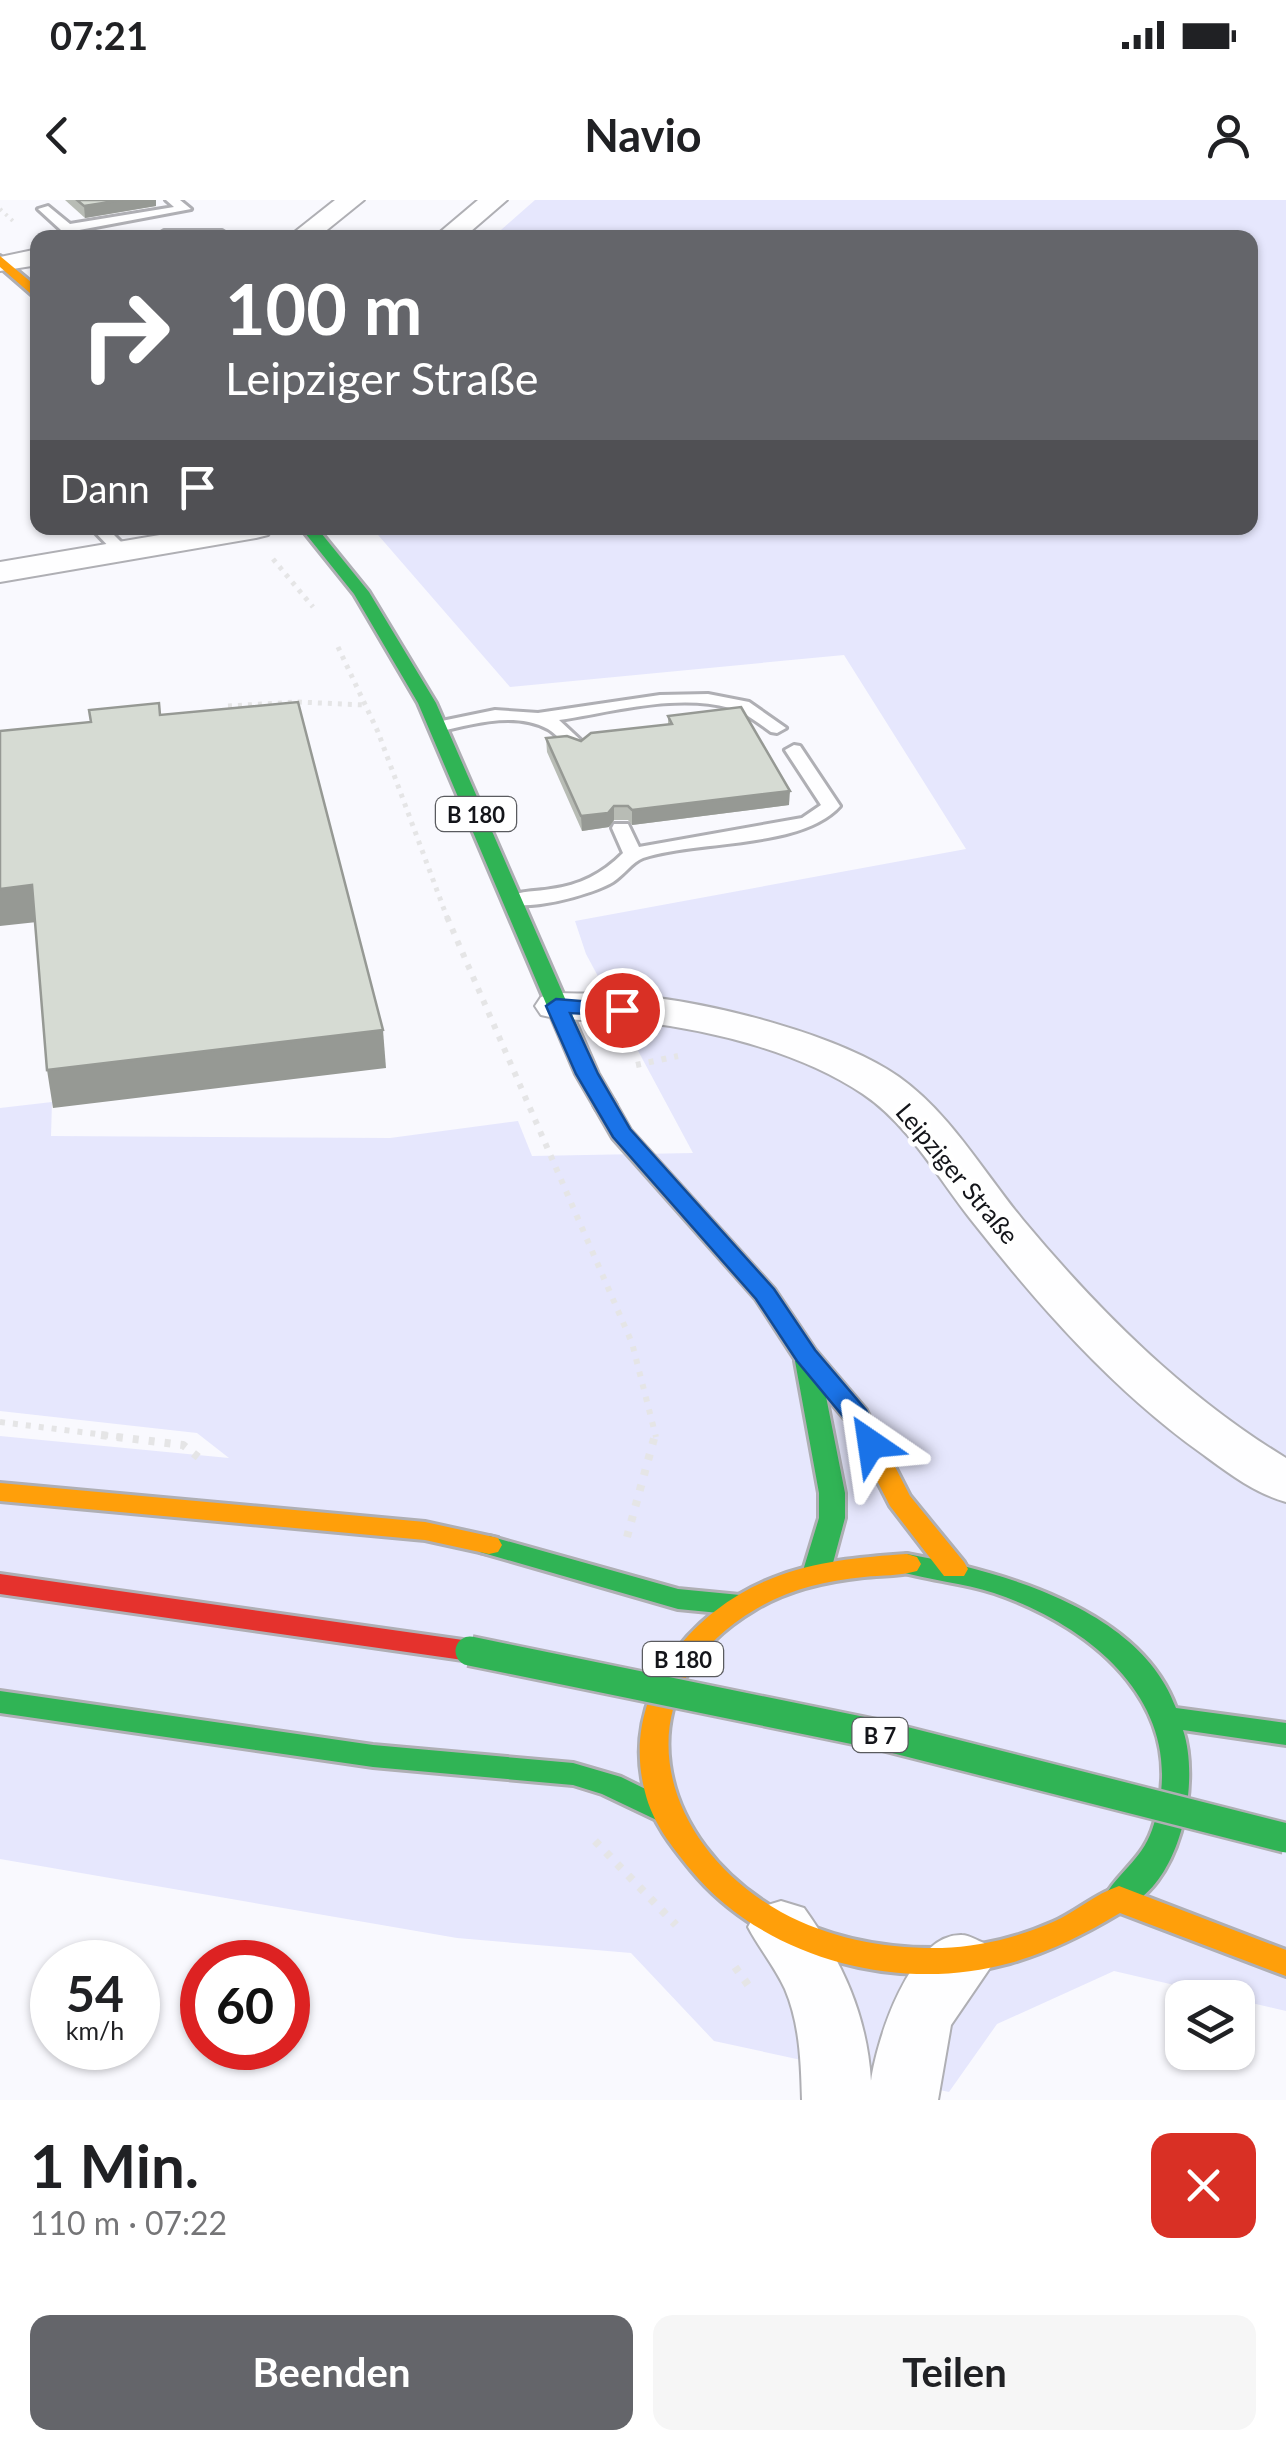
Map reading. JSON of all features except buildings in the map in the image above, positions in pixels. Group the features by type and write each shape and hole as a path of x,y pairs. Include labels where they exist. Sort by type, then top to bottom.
{"main road":[{"path":"2,263 30,289"},
{"name":"B 180","path":"314,535 389,636 438,727 556,1006 587,1074 620,1132 765,1294 806,1356 857,1416 898,1500 954,1569"},
{"name":"B 180","path":"806,1356 832,1493 832,1518 816,1574"},
{"path":"0,1492 425,1531 522,1552 608,1582 678,1600 740,1605"},
{"name":"B 180","path":"907,1564 954,1569 1009,1583 1061,1606 1105,1637 1128,1662 1165,1716 1176,1754 1178,1794 1168,1832 1149,1868 1120,1900 1087,1924 1050,1942 1006,1956 915,1963 868,1957 822,1945 781,1928 742,1904 710,1877 683,1846 665,1812 652,1765 655,1718 672,1674 700,1636 740,1605 776,1586 860,1566 907,1564"},
{"name":"B 7","path":"0,1584 470,1651 699,1694 1116,1790 1286,1838"},
{"path":"0,1702 374,1756 573,1774 611,1786 665,1812"},
{"path":"1165,1716 1286,1734"},
{"path":"1120,1900 1286,1964"}],"street":[{"path":"311,230 351,200"},
{"path":"456,230 494,200"},
{"path":"2,263 30,258"},
{"path":"0,572 110,539 162,535"},
{"name":"Leipziger Straße","path":"556,1006 654,1011 820,1055 866,1076 902,1102 946,1151 986,1206 1098,1336 1178,1410 1248,1461 1286,1483"},
{"path":"781,1928 810,1966 828,2010 836,2052 837,2100"},
{"path":"903,2100 908,2052 917,2018 961,1962"}],"lane":[{"path":"84,230 185,209 172,200"},
{"path":"44,209 66,230"},
{"path":"438,727 488,714 540,718 662,701 726,701 754,710 777,728"},
{"path":"540,718 566,729 579,748"},
{"path":"514,900 586,890 615,875 633,854 808,823 831,806 794,750"},
{"path":"621,828 633,854"}],"path":[{"path":"257,535 315,609"},
{"path":"334,638 365,705 449,923 632,1342 656,1438 632,1528 608,1582"},
{"path":"228,706 298,702 365,705"},
{"path":"0,1422 183,1445 266,1515"},
{"path":"584,1832 618,1860 663,1916 692,1936"},
{"path":"720,1956 734,1967 762,2004"}],"shaded area":[{"path":"535,200 1286,200 1286,2011 1255,2004 1255,1980 1165,1983 1114,1971 997,2024 949,2092 714,2041 631,1953 457,1938 0,1859 0,1436 229,1458 197,1433 0,1411 0,1108 52,1102 51,1136 390,1138 518,1121 532,1156 693,1153 586,954 575,921 966,849 844,655 510,687 378,535 1258,535 1258,230 501,230"}],"traffic: fast":[{"path":"315,535 361,592 427,703 587,1074 605,1105"},
{"path":"807,1361 832,1493 832,1518 816,1574"},
{"path":"489,1545 678,1599 740,1605"},
{"path":"907,1564 954,1572 1051,1605 1095,1631 1132,1663 1159,1701 1174,1747 1174,1801 1162,1842 1148,1867 1119,1898"},
{"path":"470,1651 880,1735 1286,1838"},
{"path":"0,1702 373,1756 573,1774 611,1785 665,1812"},
{"path":"1165,1717 1286,1734"}],"traffic: slow":[{"path":"0,260 30,288"},
{"path":"605,1105 621,1133 765,1294 806,1356 857,1416 899,1500 954,1569"},
{"path":"0,1492 425,1531 489,1545"},
{"path":"907,1564 843,1570 781,1585 745,1602 713,1626 687,1654 668,1686 656,1721 653,1757 660,1795 678,1833 719,1882 768,1920 824,1945 884,1959 945,1961 1007,1952 1065,1931 1119,1898"},
{"path":"1120,1900 1286,1963"}],"traffic: jam":[{"path":"0,1584 470,1651"}],"route":[{"path":"622,1010 556,1006 587,1074 620,1132 765,1294 806,1356 857,1416 871,1444"}]}
